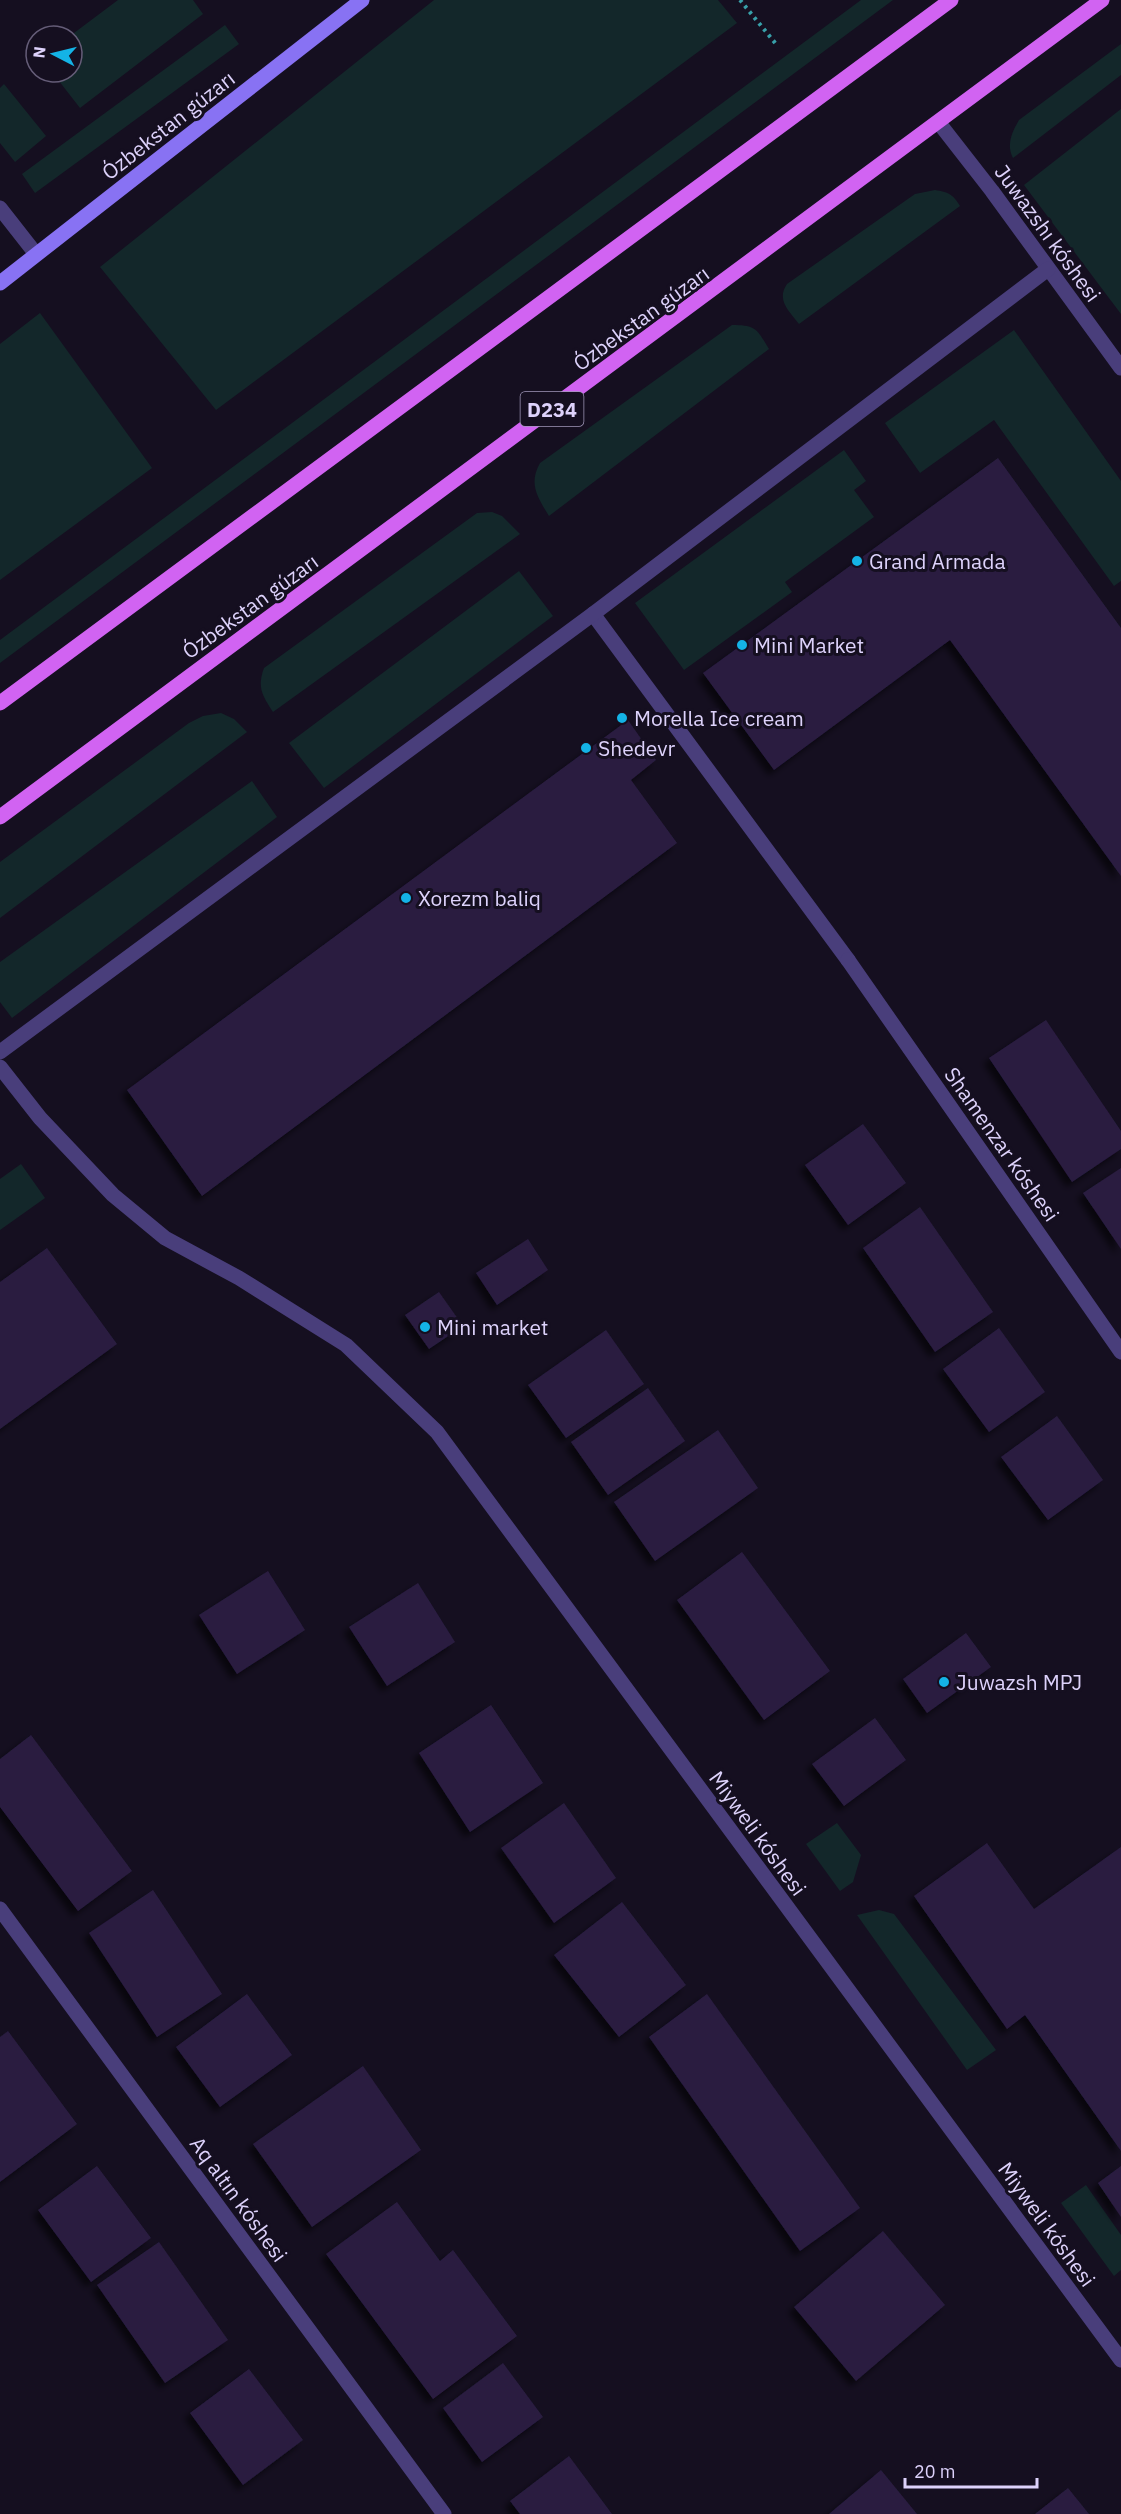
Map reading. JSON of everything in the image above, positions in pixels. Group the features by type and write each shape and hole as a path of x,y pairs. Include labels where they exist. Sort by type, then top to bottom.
{"main road":[{"path":"0,704 951,0"},
{"name":"Ózbekstan gúzarı","path":"0,817 1102,0"}],"street":[{"name":"Ózbekstan gúzarı","path":"0,283 362,0"},
{"name":"Juwazshı kóshesi","path":"939,123 992,191 1121,368"},
{"path":"0,208 36,254"},
{"path":"0,1052 593,614 1048,269"},
{"name":"Shamenzar kóshesi","path":"593,614 848,960 1121,1352"},
{"name":"Miyweli kóshesi","path":"0,1066 40,1118 113,1195 165,1238 238,1278 346,1345 437,1432 1121,2360"},
{"name":"Aq altın kóshesi","path":"0,1909 444,2514"}],"path":[{"path":"740,0 776,44"}],"green space":[{"path":"118,0 193,0 203,14 80,108 61,84 84,84 84,26"},
{"path":"434,0 718,0 737,23 216,410 100,267"},
{"path":"861,0 893,0 0,663 0,640"},
{"path":"225,25 239,44 35,193 22,174"},
{"path":"1121,44 1121,75 1013,158 1010,143 1019,120"},
{"path":"4,84 46,136 15,162 0,143 0,88"},
{"path":"1121,109 1121,314 1024,185"},
{"path":"935,190 950,194 960,206 799,324 783,300 787,284 915,194"},
{"path":"40,313 152,468 0,580 0,344"},
{"path":"732,325 751,327 762,337 769,349 549,516 536,491 536,471 540,463"},
{"path":"1014,330 1121,481 1121,581 1114,586 994,420 920,473 885,423"},
{"path":"844,450 866,481 854,490 874,517 785,582 792,592 684,670 635,603"},
{"path":"492,512 502,516 520,534 273,712 262,691 261,680 264,668 477,513"},
{"path":"519,571 553,616 324,788 289,743"},
{"path":"221,713 234,719 247,732 0,918 0,862 189,723 203,716"},
{"path":"252,781 277,817 12,1018 0,1002 0,962"},
{"path":"21,1164 45,1198 0,1230 0,1179"},
{"path":"837,1823 861,1855 853,1882 840,1891 806,1844"},
{"path":"879,1910 894,1914 996,2050 967,2070 857,1915"},
{"path":"1086,2185 1121,2235 1121,2270 1114,2276 1061,2203"}],"building":[{"path":"998,458 1121,628 1121,876 950,640 774,770 703,673"},
{"path":"628,720 656,760 631,780 677,843 202,1196 127,1090"},
{"path":"1046,1020 1121,1131 1121,1149 1072,1182 989,1058"},
{"path":"863,1124 906,1183 848,1225 805,1165"},
{"path":"1121,1168 1121,1249 1083,1193"},
{"path":"920,1207 993,1312 935,1352 863,1248"},
{"path":"528,1239 548,1270 497,1305 476,1273"},
{"path":"47,1248 117,1344 0,1429 0,1282"},
{"path":"439,1292 463,1326 429,1349 405,1315"},
{"path":"999,1328 1045,1392 989,1432 943,1369"},
{"path":"606,1330 644,1384 566,1438 528,1385"},
{"path":"648,1388 685,1441 608,1495 571,1442"},
{"path":"1057,1416 1103,1480 1048,1520 1001,1457"},
{"path":"718,1430 758,1488 655,1561 614,1502"},
{"path":"742,1552 830,1671 764,1720 677,1600"},
{"path":"268,1571 305,1630 237,1674 199,1615"},
{"path":"418,1583 455,1642 387,1686 349,1627"},
{"path":"966,1633 991,1667 927,1713 903,1679"},
{"path":"491,1705 543,1783 470,1832 419,1753"},
{"path":"875,1718 906,1760 844,1806 812,1764"},
{"path":"31,1735 132,1871 78,1911 0,1807 0,1759"},
{"path":"564,1803 616,1878 554,1923 501,1848"},
{"path":"987,1843 1034,1909 1121,1847 1121,2151 1025,2015 1007,2029 914,1896"},
{"path":"153,1890 222,1994 157,2037 89,1933"},
{"path":"622,1902 686,1985 619,2037 554,1955"},
{"path":"247,1994 292,2055 220,2107 176,2047"},
{"path":"707,1994 860,2208 800,2251 649,2037"},
{"path":"8,2031 77,2124 0,2182 0,2037"},
{"path":"363,2066 421,2150 312,2227 253,2144"},
{"path":"97,2166 151,2238 91,2282 38,2210"},
{"path":"1121,2166 1121,2217 1098,2183"},
{"path":"397,2202 440,2261 453,2250 517,2336 433,2399 326,2254"},
{"path":"883,2231 945,2305 856,2381 794,2307"},
{"path":"159,2242 228,2340 165,2383 97,2285"},
{"path":"503,2363 543,2417 482,2462 443,2408"},
{"path":"249,2369 303,2440 243,2485 190,2413"},
{"path":"569,2456 612,2514 520,2514 510,2501"},
{"path":"881,2470 917,2514 829,2514"},
{"path":"1068,2488 1089,2514 1035,2514"}],"place":[{"name":"Grand Armada","path":"857,561"},
{"name":"Mini Market","path":"742,645"},
{"name":"Morella Ice cream","path":"622,718"},
{"name":"Shedevr","path":"586,748"},
{"name":"Xorezm baliq","path":"406,898"},
{"name":"Mini market","path":"425,1327"},
{"name":"Juwazsh MPJ","path":"944,1682"}]}
